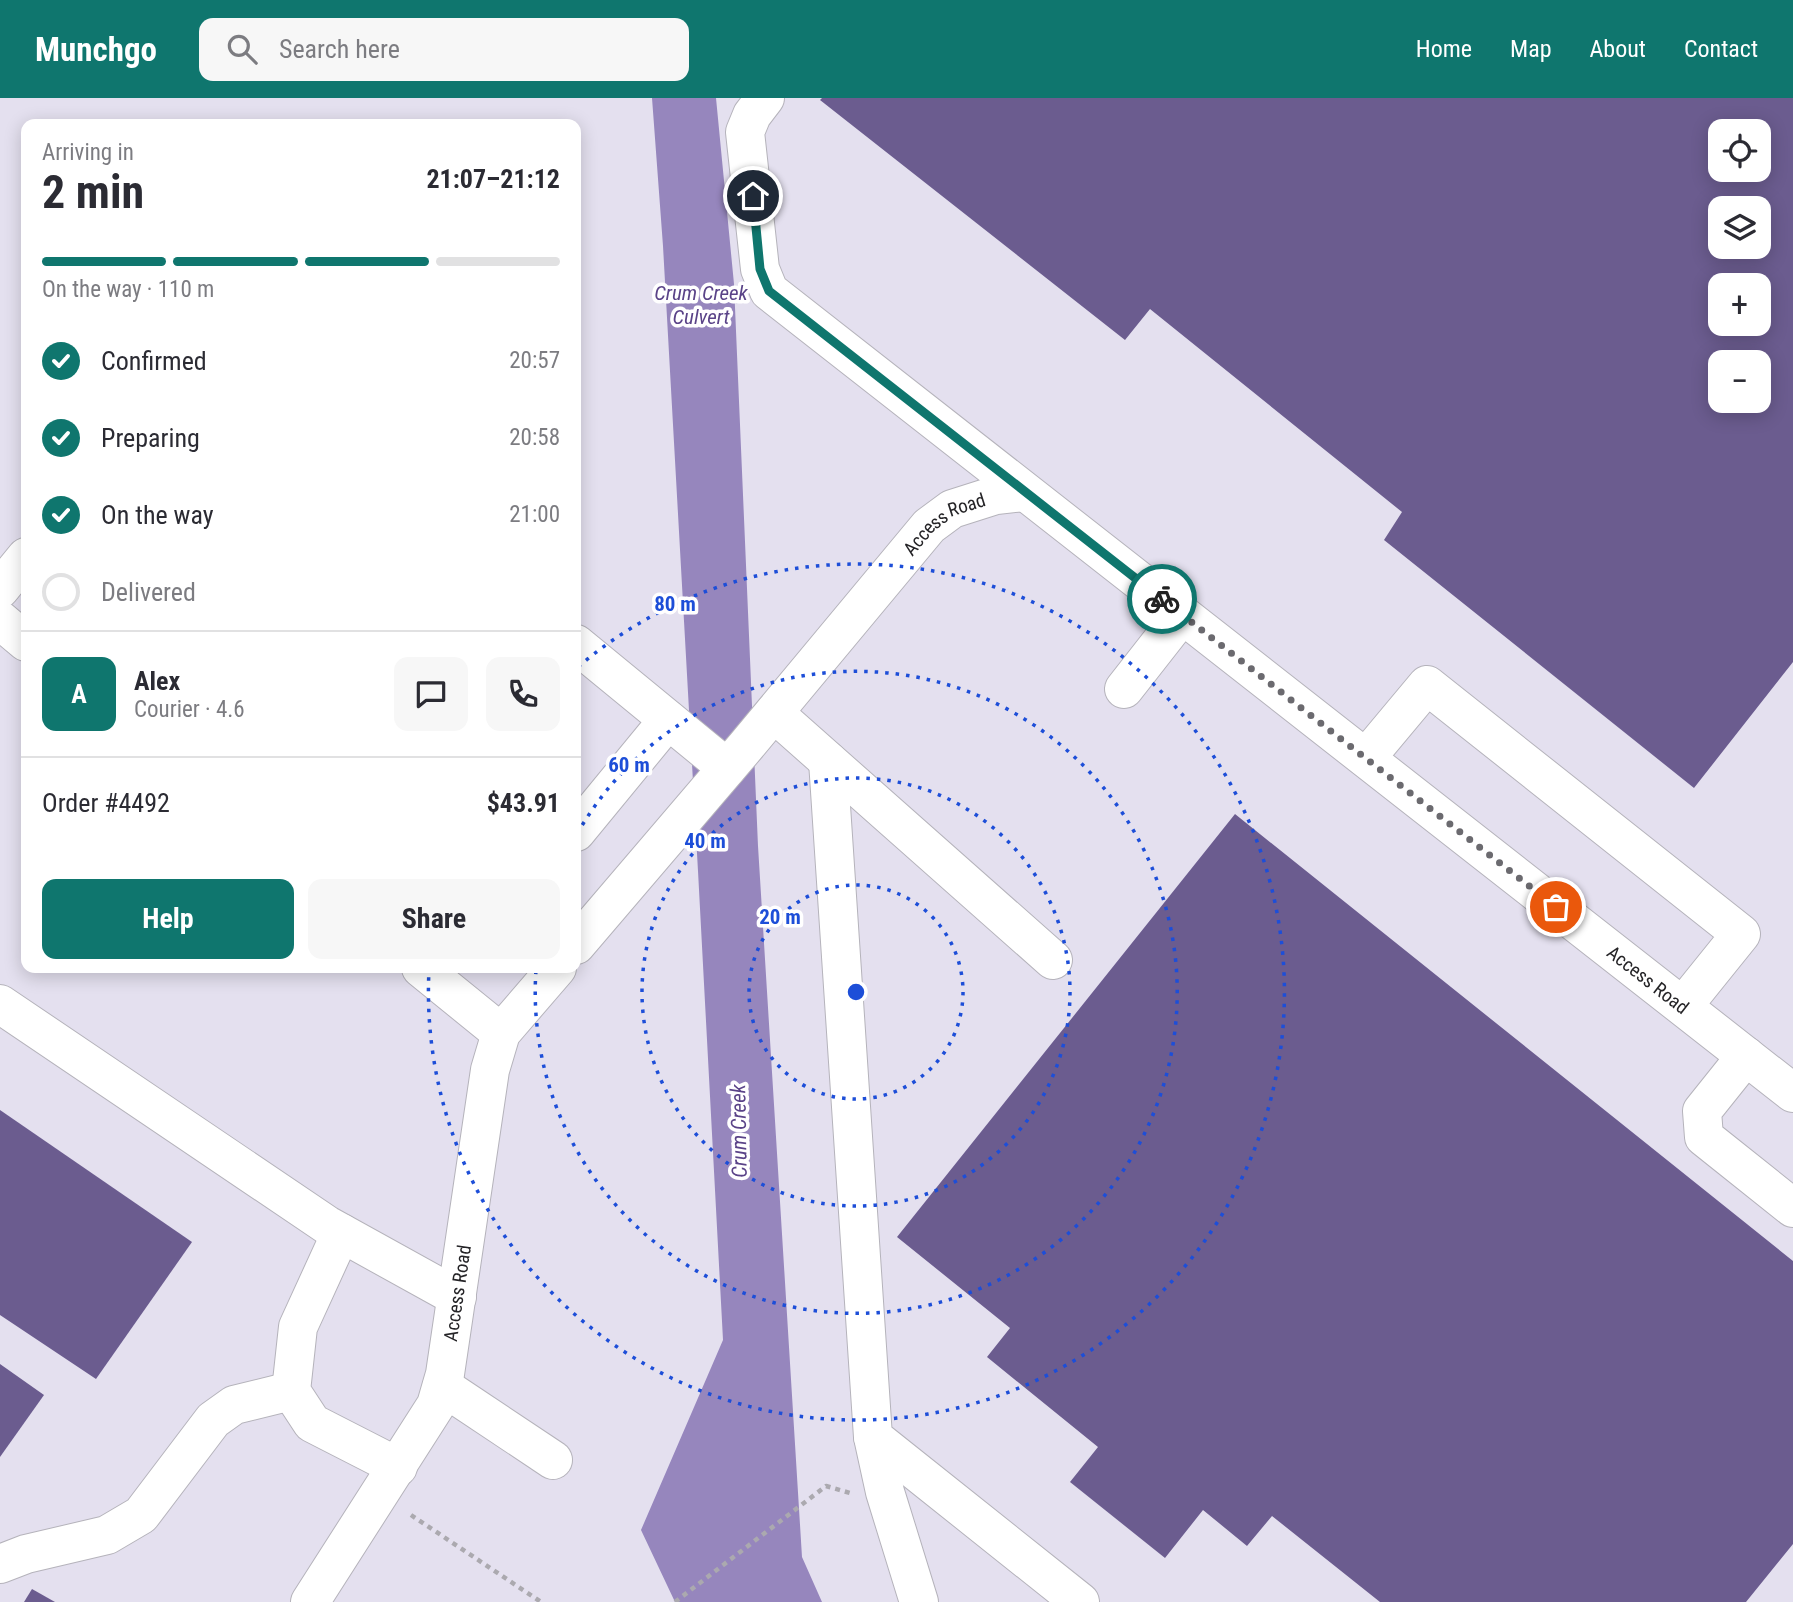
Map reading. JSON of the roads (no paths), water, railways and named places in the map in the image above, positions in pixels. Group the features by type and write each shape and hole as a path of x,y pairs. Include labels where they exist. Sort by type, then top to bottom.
{"lane":[{"path":"765,98 752,115 745,132 760,269 769,291 1024,492"},
{"name":"Access Road","path":"581,939 929,526 953,509 996,495 1024,492 1793,1093"},
{"path":"1124,689 1182,615"},
{"path":"0,620 21,638"},
{"path":"581,649 727,768"},
{"path":"1366,758 1427,685 1741,934 1683,1006"},
{"path":"774,713 1053,960"},
{"path":"581,826 668,720"},
{"path":"828,761 873,1437 886,1492 919,1602"},
{"path":"427,973 501,1033"},
{"name":"Access Road","path":"310,1602 436,1405 442,1386 457,1297 490,1070 501,1033 552,973"},
{"path":"0,1004 341,1233 457,1297"},
{"path":"1746,1056 1702,1111 1704,1137 1793,1208"},
{"path":"341,1233 298,1327 291,1391 312,1423 398,1467"},
{"path":"442,1386 553,1460"},
{"path":"0,1564 26,1554 107,1535 130,1522 141,1515 213,1420 234,1405 291,1391"},
{"path":"873,1437 1080,1602"}],"water":[{"path":"652,98 716,98 734,284 758,846 802,1557 822,1602 675,1602 641,1530 723,1340 663,246"}],"water label":[{"name":"Crum Creek Culvert","path":"701,305"},
{"name":"Crum Creek","path":"739,1131"}]}
